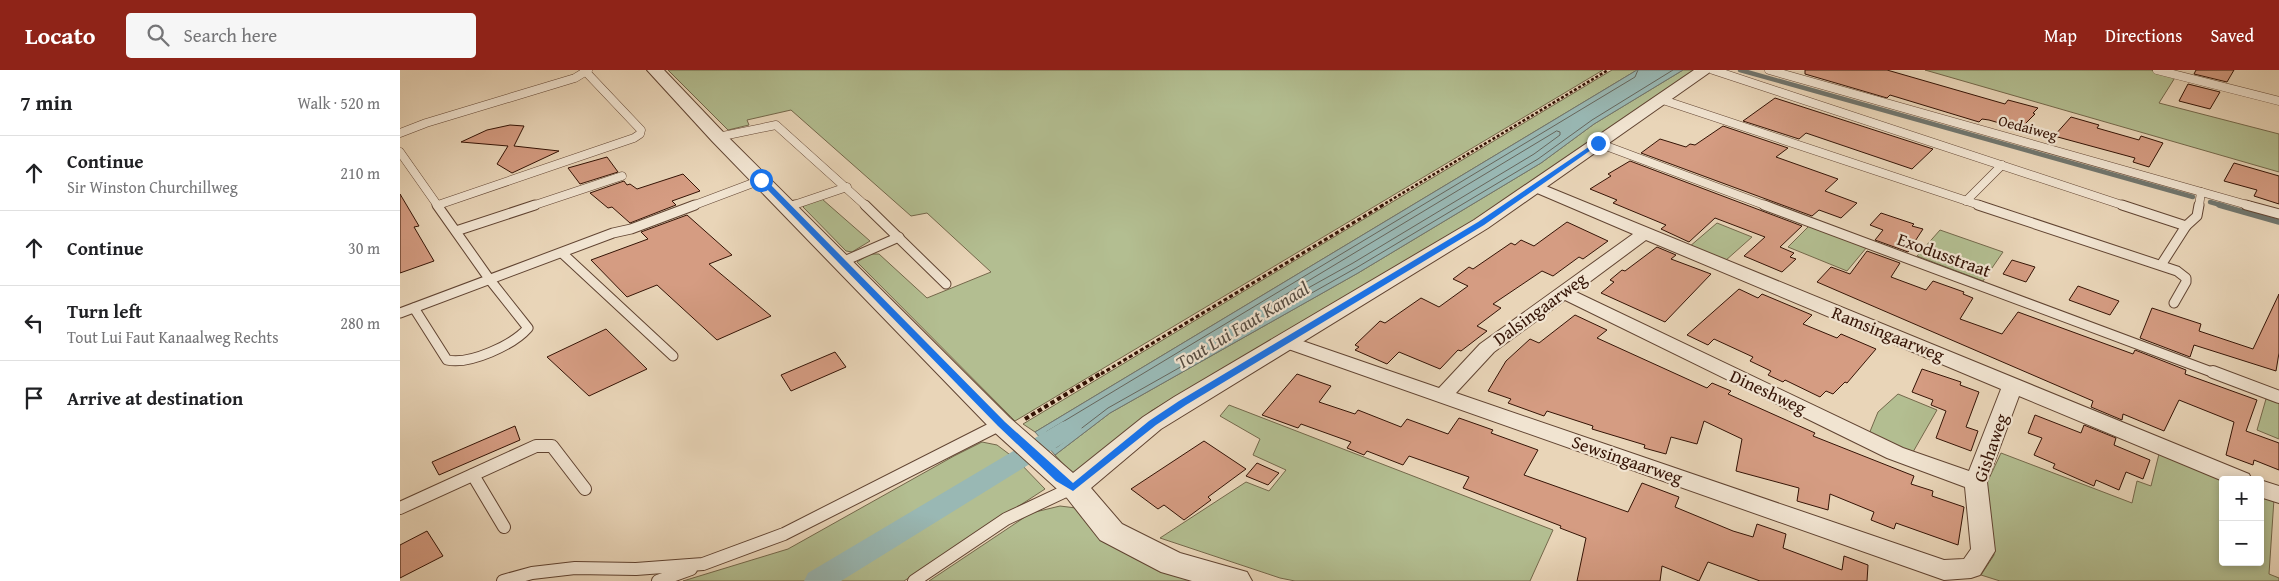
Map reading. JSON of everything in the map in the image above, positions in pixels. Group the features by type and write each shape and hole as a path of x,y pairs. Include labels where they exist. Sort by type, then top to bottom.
{"street":[{"path":"655,70 718,137 1008,430 1066,483 1111,532 1172,563 1236,581"},
{"path":"1066,483 1152,423 1284,341 1481,224 1660,99 1705,70"},
{"name":"Ramsingaarweg","path":"1536,187 2231,476"},
{"name":"Dalsingaarweg","path":"1444,396 1451,385 1486,348 1645,233"},
{"name":"Dineshweg","path":"1564,292 1895,453 1976,482"},
{"name":"Sewsingaarweg","path":"1284,341 1944,570 1971,568"},
{"name":"Gishaweg","path":"1971,568 1983,551 1976,482 2014,385"},
{"path":"2264,490 2279,496"}],"lane":[{"path":"1713,70 2186,226"},
{"name":"Oedaiweg","path":"1769,70 2279,214"},
{"path":"2157,70 2279,101"},
{"path":"400,133 426,123 575,78 587,71 641,130 640,134 634,138 438,205"},
{"path":"1660,99 2177,271 2186,278 2186,282 2174,303"},
{"path":"718,137 776,125 847,187 946,284"},
{"name":"Exodusstraat","path":"1598,143 2279,397"},
{"path":"400,152 490,280 528,328 526,333 518,339 468,360 455,362 447,360 414,308"},
{"path":"1966,201 2002,165"},
{"path":"456,231 622,176"},
{"path":"400,313 613,233 631,229 759,177"},
{"path":"788,207 847,187"},
{"path":"2161,265 2186,226 2198,214 2201,192"},
{"path":"842,262 899,237"},
{"path":"562,253 673,356"},
{"path":"658,581 784,534 1008,430"},
{"path":"400,508 536,446 552,446 585,488"},
{"path":"473,474 504,527"},
{"path":"914,581 1006,519 1066,483"},
{"path":"503,581 532,573 575,568 636,569 703,564"}],"path":[{"path":"1008,430 1608,70"}],"green space":[{"path":"668,70 1603,70 1015,421 857,262 870,254 879,254 927,298 991,272 927,213 911,216 791,110 747,120 749,125 728,130"},
{"path":"1612,70 1637,70 1035,432 1023,424"},
{"path":"1683,70 1695,70 1485,214 1151,411 1073,475 1055,455 1110,413 1358,273 1541,163 1594,124"},
{"path":"1925,70 2151,70 2176,76 2159,103 2279,134 2279,172"},
{"path":"822,199 870,241 852,252 846,251 803,207 807,203"},
{"path":"1717,223 1752,237 1725,261 1689,247"},
{"path":"1810,225 1867,247 1847,271 1788,247"},
{"path":"1940,230 2003,252 1983,281 1917,256"},
{"path":"1898,394 1937,410 1913,452 1869,434 1878,412"},
{"path":"2266,399 2279,403 2279,439 2257,430"},
{"path":"1229,405 1553,530 1530,581 1295,581 1280,578 1160,538 1246,482 1269,491 1286,470 1253,455 1260,439 1220,416"},
{"path":"982,442 997,445 1017,460 1045,489 904,581 683,581 788,549"},
{"path":"2001,453 2132,503 2137,481 2151,486 2159,454 2219,478 2219,566 2264,566 2264,495 2274,499 2269,574 2279,578 2279,581 2000,581 1981,575 1994,555 1986,485"},
{"path":"1060,506 1076,508 1087,523 1100,535 1128,555 1160,570 1194,581 929,581 1031,513"}],"water":[{"path":"1637,70 1683,70 1594,124 1541,163 1358,273 1110,413 1055,455 1035,432"}],"building":[{"path":"1805,70 1887,70 2005,104 2008,100 2038,108 2033,113 2035,114 2020,129 1989,120 1982,119 1979,122 1890,95 1887,98 1805,74"},
{"path":"2196,70 2234,70 2227,82 2194,74"},
{"path":"2188,84 2220,92 2210,109 2179,101"},
{"path":"1775,98 1933,149 1912,169 1806,133 1799,139 1743,121"},
{"path":"2071,117 2099,125 2097,128 2139,140 2141,136 2163,143 2149,167 2133,162 2135,158 2054,136"},
{"path":"510,125 524,126 514,146 559,151 512,173 497,164 508,146 461,142 487,130"},
{"path":"1723,126 1788,148 1776,157 1838,179 1825,191 1857,203 1841,218 1819,210 1812,216 1641,153 1660,139 1686,147 1690,144 1695,145"},
{"path":"607,157 618,172 580,184 568,168"},
{"path":"1630,161 1802,226 1780,247 1794,253 1790,257 1796,259 1782,272 1744,256 1765,237 1715,218 1689,242 1661,229 1666,225 1613,203 1617,200 1590,189 1611,176 1608,174"},
{"path":"2234,163 2279,176 2279,204 2254,196 2257,190 2224,181"},
{"path":"683,174 700,191 672,201 676,205 630,223 612,207 608,208 590,193 624,181 627,185 630,184 637,189"},
{"path":"400,194 419,226 414,227 434,261 400,273"},
{"path":"1881,213 1923,229 1908,252 1875,240 1883,230 1870,225"},
{"path":"687,215 732,255 709,264 771,316 717,340 657,285 627,297 591,260 648,239 641,232"},
{"path":"1567,222 1608,241 1583,259 1579,257 1553,276 1542,271 1493,304 1501,308 1477,326 1487,331 1461,351 1458,350 1440,369 1399,352 1387,364 1355,350 1359,347 1355,345 1380,321 1385,323 1421,298 1439,307 1468,286 1453,279 1469,267 1473,269 1511,243 1515,245 1521,240 1534,246"},
{"path":"1657,247 1676,255 1671,259 1711,274 1665,322 1601,293 1614,282 1610,280 1622,270 1625,271"},
{"path":"1867,251 1900,263 1891,277 1926,290 1933,281 1964,292 1963,294 1973,298 1960,319 2002,334 2018,312 2133,354 2135,350 2186,370 2185,374 2257,400 2246,431 2279,443 2279,470 2254,460 2253,465 2226,455 2234,422 2179,400 2164,431 2123,414 2122,420 2091,407 2093,401 1817,282 1831,267 1850,274"},
{"path":"2012,260 2035,267 2026,282 2003,274"},
{"path":"2078,286 2119,301 2110,315 2069,300"},
{"path":"1739,289 1758,298 1762,294 1812,315 1803,324 1837,338 1841,334 1876,349 1847,383 1845,382 1833,394 1826,391 1820,397 1785,380 1783,382 1768,375 1771,371 1750,361 1753,357 1714,339 1708,345 1687,335"},
{"path":"2279,294 2279,353 2276,371 2194,345 2190,357 2140,338 2152,308 2201,324 2199,331 2253,349"},
{"path":"1575,315 1607,330 1597,338 1707,388 1712,383 1731,391 1728,394 1815,433 1813,436 1914,476 1911,484 1933,491 1932,496 1964,507 1958,545 1896,523 1894,529 1871,520 1874,512 1830,494 1828,510 1797,501 1799,488 1736,471 1742,439 1704,421 1697,444 1671,437 1666,454 1644,448 1645,445 1592,429 1593,426 1547,411 1544,416 1508,403 1511,399 1488,391 1506,361 1530,339 1539,343"},
{"path":"606,329 647,369 589,396 547,357"},
{"path":"835,352 846,367 791,391 781,375"},
{"path":"1922,369 1961,382 1960,385 1979,392 1966,427 1978,431 1971,451 1936,438 1946,411 1931,405 1933,400 1912,392"},
{"path":"1297,374 1331,386 1319,402 1355,414 1358,410 1401,427 1407,419 1448,434 1459,418 1493,430 1491,433 1538,450 1524,475 1628,512 1642,483 1679,497 1675,507 1733,531 1753,537 1757,524 1786,534 1783,548 1842,570 1844,556 1868,565 1867,581 1760,581 1708,562 1699,581 1662,566 1660,581 1577,581 1586,538 1560,528 1561,526 1463,488 1469,477 1409,456 1403,465 1367,451 1364,455 1347,448 1351,442 1301,424 1298,428 1262,415"},
{"path":"2035,415 2081,433 2084,425 2116,438 2114,445 2150,460 2143,479 2126,472 2119,490 2096,480 2094,486 2053,468 2055,464 2034,455 2042,438 2028,433"},
{"path":"515,426 520,440 439,475 432,462"},
{"path":"1204,441 1246,469 1208,497 1211,500 1184,520 1164,505 1158,509 1131,489"},
{"path":"1257,463 1279,473 1268,485 1246,476"},
{"path":"427,531 443,556 400,578 400,545"}],"waterway":[{"path":"1740,70 2193,197"},
{"path":"2210,202 2224,206"},
{"path":"2219,205 2279,222"},
{"name":"Tout Lui Faut Kanaal","path":"818,581 1070,428"}],"route":[{"path":"761,180 1001,424 1073,488 1152,423 1182,403 1481,224 1598,143"}]}
